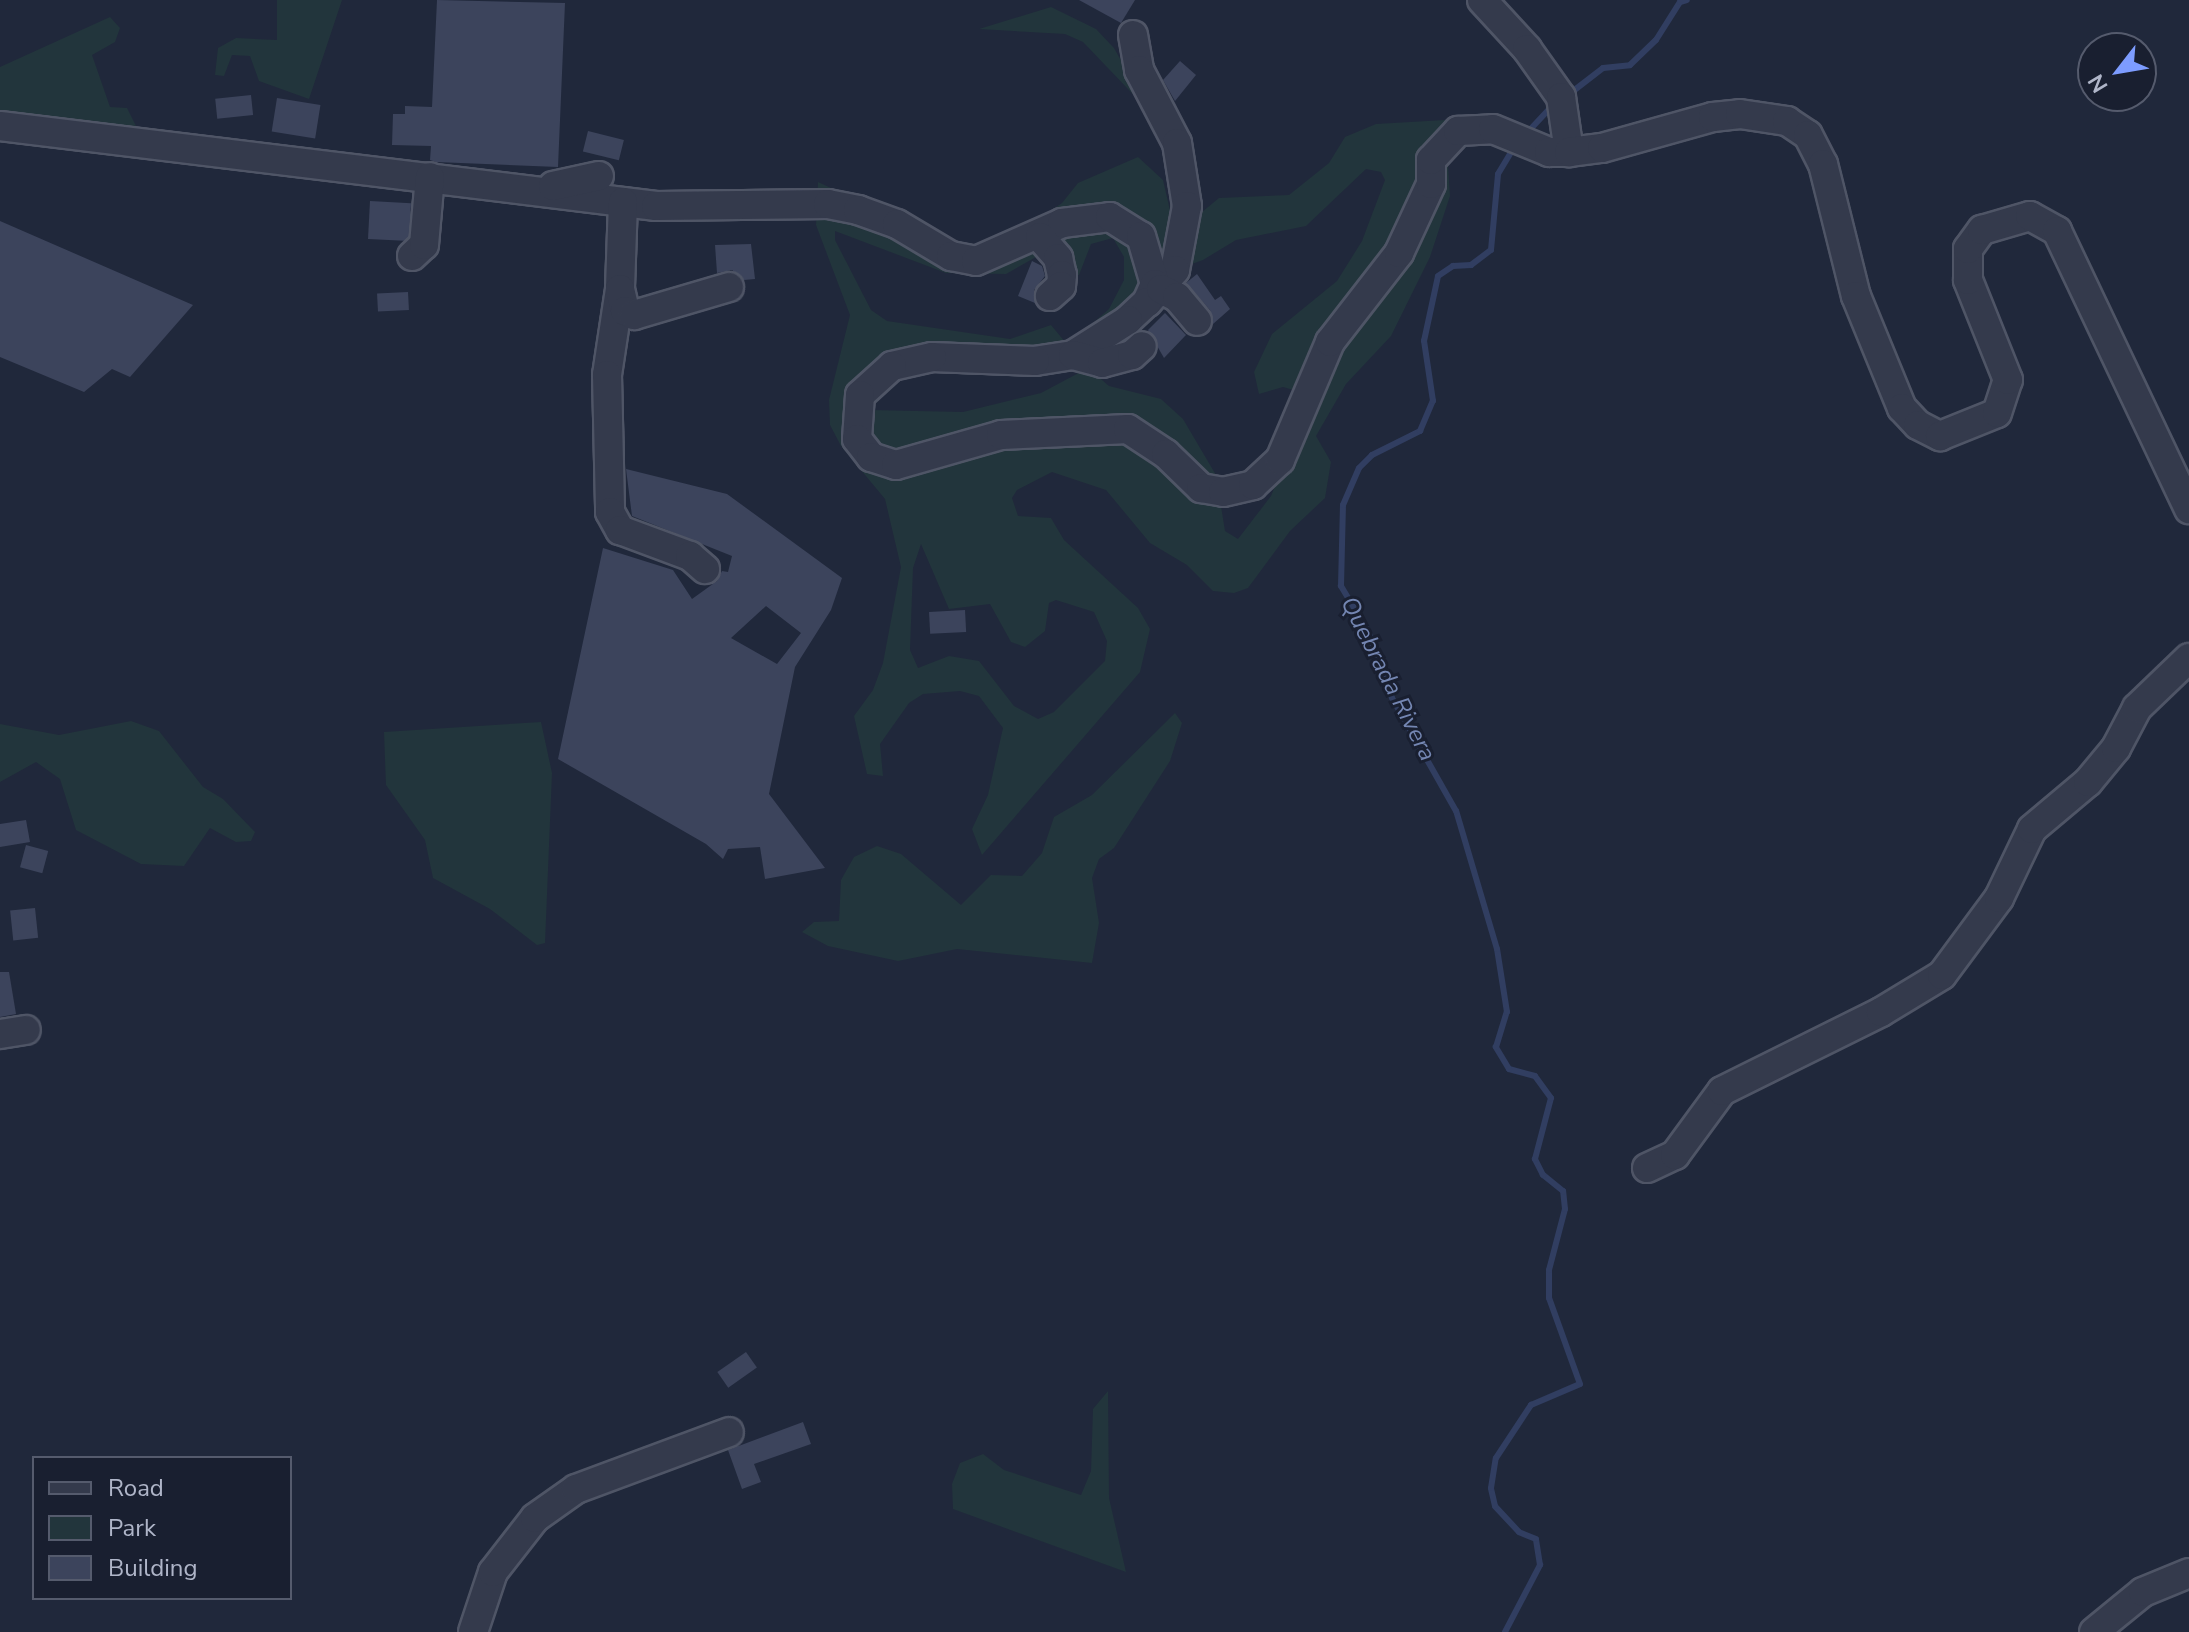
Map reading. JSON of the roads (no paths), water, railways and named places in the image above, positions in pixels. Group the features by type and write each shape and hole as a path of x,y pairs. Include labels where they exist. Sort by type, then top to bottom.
{"street":[{"path":"1482,0 1527,49 1561,97 1569,152"},
{"path":"1073,355 1154,295 1175,270 1183,241 1184,180 1172,129 1139,70 1133,35"},
{"path":"1142,346 1132,355 1102,363 1073,355 1035,361 932,357 892,366 860,395 857,439 871,457 896,465 1001,435 1109,426 1143,437 1201,488 1239,491 1268,476 1280,460 1330,342 1399,253 1431,184 1431,160 1440,145 1458,131 1474,127 1549,152 1569,152 1740,114 1787,121 1808,135 1823,164 1856,296 1902,408 1918,425 1940,436 1997,413 2008,380 1968,280 1968,249 1982,230 2001,220 2030,216 2057,231 2189,509"},
{"path":"0,126 623,202 692,208 828,204 884,219 951,256 976,261 1087,217 1127,223 1141,236 1150,258 1154,295"},
{"path":"541,190 599,176"},
{"path":"412,256 424,245 430,177"},
{"path":"623,202 620,289 607,375 613,524 690,556 705,569"},
{"path":"1040,237 1058,258 1062,275 1061,286 1050,296"},
{"path":"620,289 625,311 634,315 729,287"},
{"path":"1154,295 1177,297 1197,321"},
{"path":"1647,1168 1675,1155 1722,1091 1881,1012 1942,975 1999,898 2032,829 2088,782 2116,748 2137,708 2189,658"},
{"path":"473,1632 493,1572 535,1518 576,1489 729,1432"},
{"path":"2094,1632 2143,1592 2189,1573"}],"waterway":[{"name":"Quebrada Rivera","path":"1568,95 1603,68 1630,65 1656,40 1680,2 1687,0"},
{"name":"Quebrada Rivera","path":"1525,135 1553,105"},
{"name":"Quebrada Rivera","path":"1505,1632 1540,1565 1536,1539 1519,1532 1495,1506 1491,1488 1496,1458 1531,1405 1580,1384 1549,1298 1549,1270 1565,1209 1563,1191 1543,1175 1535,1159 1551,1098 1535,1076 1509,1069 1496,1047 1507,1012 1497,949 1456,811 1392,698 1369,633 1341,586 1343,505 1359,468 1372,455 1420,431 1433,401 1424,341 1438,276 1453,266 1471,265 1491,250 1498,174 1515,146"}]}
